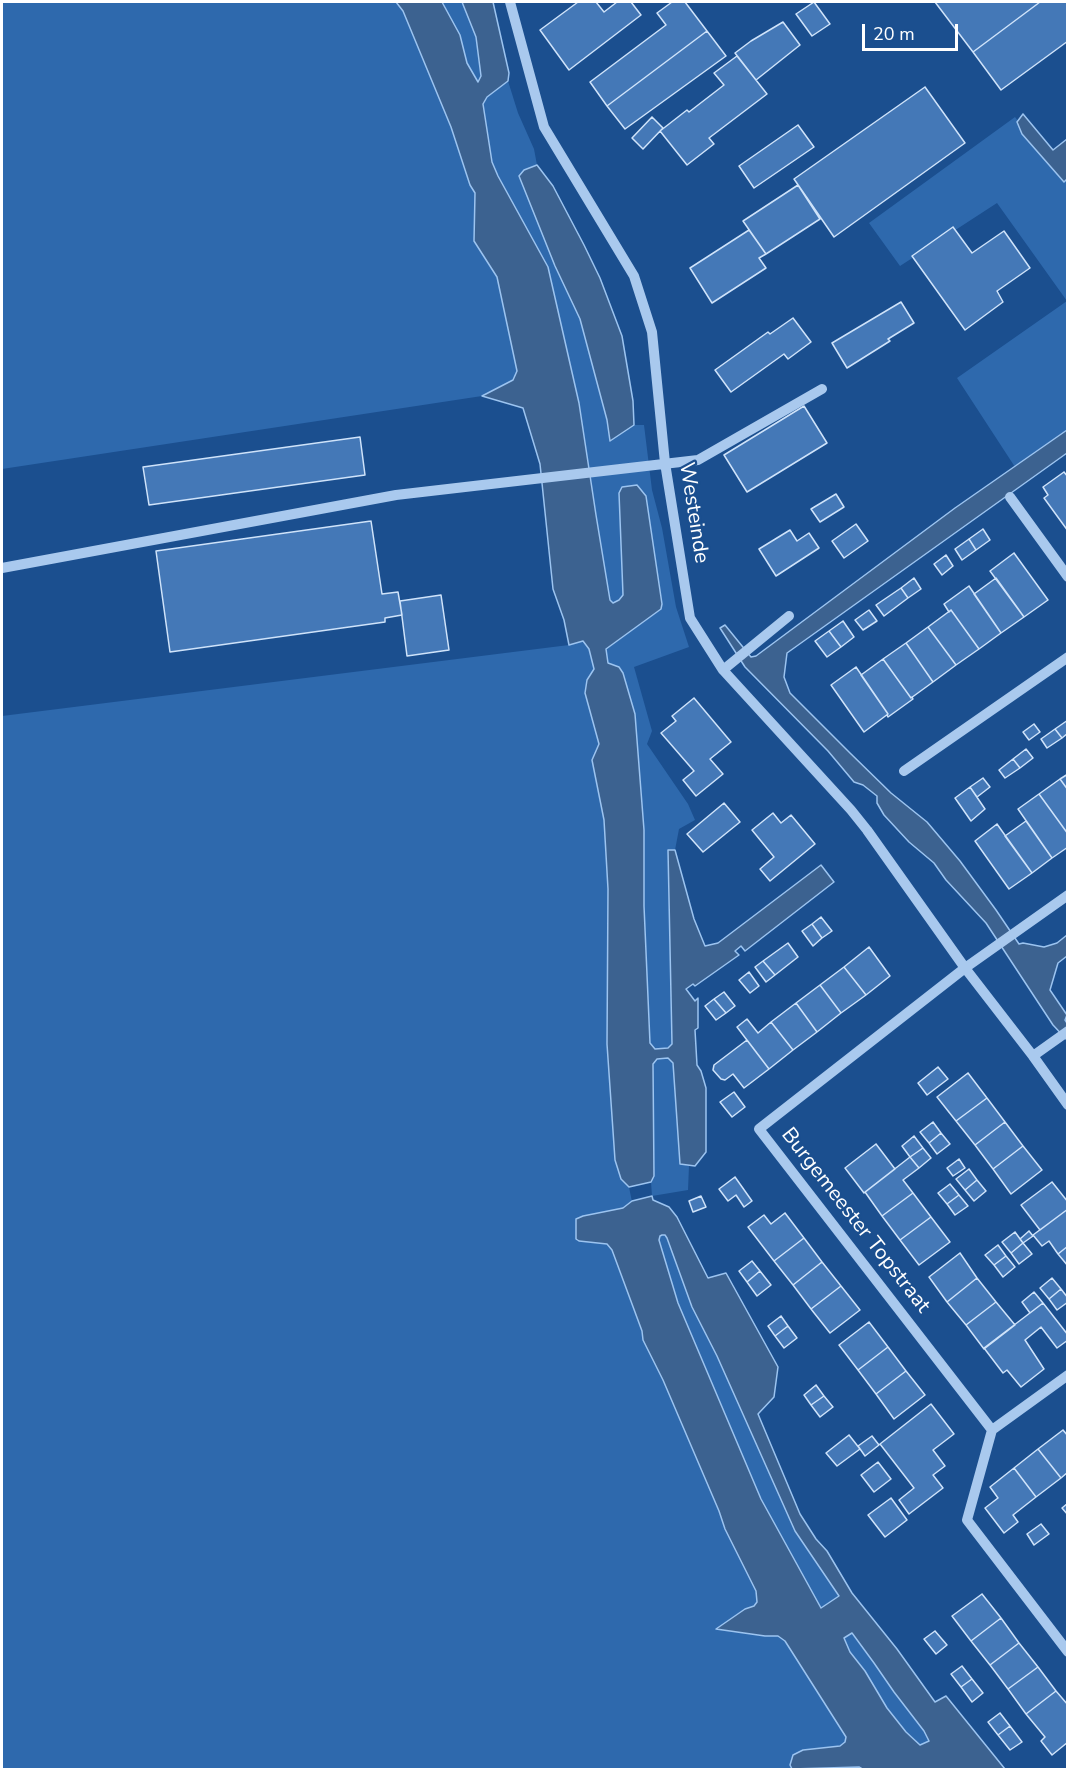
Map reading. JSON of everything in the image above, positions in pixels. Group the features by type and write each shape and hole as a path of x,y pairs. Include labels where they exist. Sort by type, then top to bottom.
{"street":[{"name":"Westeinde","path":"510,2 544,127 634,276 652,332 665,464 690,618 723,670 851,810 1068,1105"},
{"path":"2,567 396,495 698,460 822,389"},
{"path":"1010,497 1068,577"},
{"path":"723,670 789,616"},
{"path":"904,771 1068,657"},
{"path":"965,968 1068,895"},
{"name":"Burgemeester Topstraat","path":"965,968 759,1129 992,1430"},
{"path":"1033,1056 1064,1034"},
{"path":"1068,1375 992,1430 967,1520 1068,1652"}],"shaded area":[{"path":"2,2 396,2 403,11 451,127 470,185 475,193 474,241 497,277 517,371 513,380 482,396 2,469"},
{"path":"396,2 442,2 460,35 467,63 478,82 481,76 476,37 462,2 493,2 509,73 508,81 487,97 483,104 492,162 548,267 579,403 610,600 613,603 623,595 619,493 622,487 637,485 646,496 661,609 606,649 608,663 619,667 623,673 635,714 644,830 644,906 650,1043 655,1049 668,1048 672,1044 668,850 675,850 694,919 705,946 718,943 821,865 834,882 745,951 741,946 735,951 739,955 695,986 693,984 686,989 695,1001 698,998 698,1028 695,1030 697,1065 706,1088 706,1152 695,1166 680,1164 673,1063 668,1058 657,1059 653,1064 654,1176 651,1182 629,1187 621,1179 615,1160 607,1044 608,889 604,820 592,760 599,744 585,693 587,680 594,669 589,649 583,641 569,645 564,620 553,589 540,464 523,408 482,396 513,380 517,371 497,277 474,241 475,193 470,185 451,127 403,11"},
{"path":"442,2 462,2 476,37 481,76 477,82 467,63 460,35"},
{"path":"508,81 518,113 534,149 537,165 524,170 555,266 580,319 607,420 610,440 634,425 644,425 652,490 662,528 676,607 689,647 634,667 652,731 647,744 688,804 695,820 679,829 675,850 668,850 672,1044 668,1048 655,1049 650,1043 644,906 644,830 635,714 623,673 619,667 608,663 606,649 661,609 646,496 619,493 623,595 613,603 610,601 579,403 548,267 492,162 483,104 487,97"},
{"path":"1023,114 1053,150 1067,139 1067,179 1064,182 1022,134 1017,122"},
{"path":"1015,117 1022,134 1064,182 1067,179 1067,301 997,203 900,266 869,223"},
{"path":"537,165 553,186 584,245 600,278 622,336 633,401 634,425 610,441 607,420 580,319 555,266 519,176 524,170"},
{"path":"1067,301 1067,430 1015,467 957,378"},
{"path":"1067,430 1067,453 787,653 784,677 790,693 891,793 927,822 960,861 1019,944 1044,947 1057,943 1067,935 1067,956 1058,963 1050,990 1067,1015 1065,1020 1067,1040 1053,1025 986,923 946,880 934,863 909,842 884,815 877,803 877,796 863,785 854,782 828,751 745,667 720,628 725,625 751,657 756,656 955,508"},
{"path":"583,641 589,649 594,669 587,680 585,693 599,745 592,760 604,820 608,889 607,1044 627,1183 632,1202 623,1208 576,1219 576,1239 607,1244 612,1250 642,1331 643,1340 663,1380 725,1529 756,1591 757,1602 754,1606 745,1609 717,1629 778,1636 785,1641 846,1737 845,1742 840,1746 803,1750 793,1755 790,1765 792,1770 2,1769 2,716 569,645"},
{"path":"668,1058 673,1062 680,1163 689,1166 688,1190 652,1196 651,1182 654,1176 653,1064 657,1059"},
{"path":"652,1196 653,1200 669,1207 677,1217 708,1278 726,1273 778,1367 774,1397 758,1414 800,1514 816,1539 827,1551 852,1593 897,1649 935,1702 946,1696 1005,1769 864,1770 859,1767 792,1769 790,1765 793,1755 803,1750 840,1746 845,1742 846,1737 785,1641 778,1636 716,1629 745,1609 754,1606 757,1602 756,1591 725,1529 663,1380 643,1340 642,1331 612,1250 607,1244 576,1239 576,1219 623,1208 632,1201","holes":["662,1235 667,1238 692,1307 717,1356 795,1531 839,1596 821,1608 761,1499 678,1303 659,1240","852,1633 924,1731 929,1741 920,1745 887,1708 865,1671 850,1652 844,1638"]},
{"path":"659,1236 667,1238 692,1307 717,1356 795,1531 840,1597 821,1608 761,1499 678,1303 659,1240"},
{"path":"851,1633 924,1731 929,1741 920,1745 887,1708 865,1671 850,1652 844,1638"}],"building":[{"path":"578,2 596,2 604,12 617,2 631,2 641,15 569,70 540,30"},
{"path":"672,2 685,2 707,31 607,106 590,82 666,25 657,13"},
{"path":"814,2 830,24 812,36 796,14"},
{"path":"935,2 1040,2 973,52"},
{"path":"1040,2 1068,2 1068,41 1001,90 973,52"},
{"path":"783,22 800,45 756,80 735,53"},
{"path":"707,31 726,56 625,129 607,106"},
{"path":"737,56 767,94 709,138 714,144 687,165 660,131 724,85 714,73"},
{"path":"925,87 965,143 834,237 794,179"},
{"path":"652,117 663,128 643,149 632,138"},
{"path":"798,125 814,147 754,188 739,166"},
{"path":"798,185 820,219 766,254 743,221"},
{"path":"953,227 972,253 1004,231 1030,268 997,291 1003,302 965,330 912,256"},
{"path":"749,230 766,254 759,258 766,268 712,303 690,268"},
{"path":"901,302 914,323 847,368 832,343"},
{"path":"793,318 811,342 788,359 784,354 731,392 715,370 768,332 770,334"},
{"path":"804,406 827,443 747,492 724,455"},
{"path":"360,437 365,475 149,505 143,467"},
{"path":"1064,472 1068,477 1068,531 1044,498 1048,495 1043,487"},
{"path":"836,494 844,507 820,522 811,509"},
{"path":"371,521 382,594 398,592 402,615 385,618 385,622 170,652 156,551"},
{"path":"856,524 868,541 844,558 832,541"},
{"path":"983,529 990,540 976,550 969,539"},
{"path":"790,530 797,541 809,533 819,548 776,576 759,549"},
{"path":"969,539 976,550 962,560 955,549"},
{"path":"1014,553 1048,600 1024,617 990,571"},
{"path":"946,555 953,566 942,575 934,564"},
{"path":"914,578 921,589 908,598 901,588"},
{"path":"996,578 1024,617 1001,633 974,594"},
{"path":"969,586 1001,633 979,649 951,610 949,612 944,604"},
{"path":"901,588 908,598 884,616 876,605"},
{"path":"441,595 449,650 407,656 400,601"},
{"path":"869,610 877,621 863,630 855,620"},
{"path":"951,610 979,649 956,665 928,627"},
{"path":"843,621 854,637 841,647 829,631"},
{"path":"928,627 956,665 933,682 906,643"},
{"path":"829,631 841,647 827,657 815,641"},
{"path":"906,643 933,682 911,698 883,659"},
{"path":"883,659 913,699 888,717 861,675"},
{"path":"856,667 888,714 864,732 831,685"},
{"path":"694,698 731,742 710,759 723,774 696,796 683,780 694,771 661,733 676,721 672,716"},
{"path":"1068,720 1068,733 1062,738 1055,729"},
{"path":"1034,724 1040,732 1029,740 1023,732"},
{"path":"1055,729 1062,738 1047,748 1041,739"},
{"path":"1026,749 1033,758 1020,768 1013,759"},
{"path":"1013,759 1020,768 1005,778 999,770"},
{"path":"1068,774 1068,790 1060,779"},
{"path":"983,778 990,787 977,797 970,787"},
{"path":"1060,779 1068,790 1068,834 1039,794"},
{"path":"970,787 985,809 971,821 955,798"},
{"path":"1039,794 1068,834 1068,847 1052,858 1018,809"},
{"path":"724,803 740,822 703,852 687,834"},
{"path":"773,813 781,823 791,815 815,844 770,881 760,869 774,857 752,830"},
{"path":"1026,821 1052,858 1032,873 1005,836"},
{"path":"997,824 1032,873 1009,889 975,841"},
{"path":"821,917 832,931 822,938 812,924"},
{"path":"812,924 822,938 813,946 802,931"},
{"path":"788,943 798,957 775,975 763,961"},
{"path":"869,947 890,976 866,995 844,967"},
{"path":"763,961 775,975 766,982 755,967"},
{"path":"844,967 866,995 841,1013 820,985"},
{"path":"749,972 759,986 750,993 739,980"},
{"path":"820,985 841,1013 817,1032 796,1003"},
{"path":"724,992 735,1006 726,1013 714,999"},
{"path":"714,999 726,1013 716,1020 705,1006"},
{"path":"796,1003 817,1032 793,1050 771,1022"},
{"path":"747,1019 758,1033 771,1022 793,1050 769,1069 737,1027"},
{"path":"747,1040 769,1069 744,1088 733,1074 725,1080 713,1070 714,1065"},
{"path":"938,1067 948,1079 927,1095 918,1083"},
{"path":"968,1073 987,1098 956,1121 937,1097"},
{"path":"734,1092 745,1107 732,1117 720,1102"},
{"path":"987,1098 1005,1122 975,1145 956,1121"},
{"path":"933,1122 941,1133 929,1143 920,1132"},
{"path":"1005,1122 1023,1146 993,1169 975,1145"},
{"path":"941,1133 950,1144 937,1154 929,1143"},
{"path":"914,1136 923,1148 910,1157 902,1146"},
{"path":"876,1144 895,1169 864,1193 845,1168"},
{"path":"1023,1146 1042,1170 1011,1194 993,1169"},
{"path":"923,1148 931,1158 919,1168 910,1157"},
{"path":"910,1157 919,1168 903,1180 913,1193 882,1216 865,1192"},
{"path":"959,1159 965,1168 953,1176 947,1168"},
{"path":"969,1169 977,1180 965,1190 956,1179"},
{"path":"735,1177 752,1201 744,1207 736,1195 728,1201 719,1189"},
{"path":"977,1180 986,1191 974,1201 965,1190"},
{"path":"1052,1182 1068,1202 1068,1209 1040,1230 1021,1205"},
{"path":"950,1184 959,1195 947,1204 938,1193"},
{"path":"913,1193 931,1217 900,1240 882,1216"},
{"path":"959,1195 968,1206 955,1215 947,1204"},
{"path":"701,1196 706,1207 693,1212 689,1201"},
{"path":"1068,1209 1068,1246 1058,1254 1049,1241 1042,1246 1033,1235"},
{"path":"785,1213 804,1238 774,1261 748,1227 764,1215 771,1224"},
{"path":"931,1217 950,1242 919,1265 900,1240"},
{"path":"1029,1231 1033,1236 1023,1243 1020,1239"},
{"path":"1015,1232 1023,1243 1011,1253 1002,1242"},
{"path":"804,1238 822,1262 793,1285 774,1261"},
{"path":"1023,1243 1032,1254 1019,1264 1011,1253"},
{"path":"998,1245 1006,1256 994,1265 985,1255"},
{"path":"1068,1246 1068,1266 1058,1254"},
{"path":"960,1253 977,1278 947,1302 929,1277"},
{"path":"1006,1256 1015,1267 1003,1277 994,1265"},
{"path":"752,1261 760,1271 747,1282 739,1271"},
{"path":"822,1262 841,1286 811,1309 793,1285"},
{"path":"760,1271 771,1285 757,1296 747,1282"},
{"path":"977,1278 996,1302 966,1325 947,1302"},
{"path":"1052,1278 1061,1289 1049,1299 1040,1288"},
{"path":"841,1286 860,1310 830,1333 811,1309"},
{"path":"1061,1289 1068,1298 1068,1302 1057,1310 1049,1299"},
{"path":"1034,1292 1043,1303 1030,1313 1022,1302"},
{"path":"996,1302 1015,1325 984,1349 966,1325"},
{"path":"1043,1303 1068,1335 1068,1340 1057,1348 1041,1327 1025,1340 1044,1369 1021,1387 1007,1370 1003,1373 984,1348"},
{"path":"781,1316 788,1326 775,1336 768,1326"},
{"path":"869,1322 888,1347 858,1370 839,1345"},
{"path":"788,1326 797,1338 784,1348 775,1336"},
{"path":"888,1347 906,1371 876,1394 858,1370"},
{"path":"906,1371 925,1395 894,1419 876,1394"},
{"path":"816,1385 824,1396 811,1405 804,1395"},
{"path":"824,1396 833,1407 820,1417 811,1405"},
{"path":"931,1404 954,1434 933,1450 945,1466 933,1475 943,1488 909,1514 899,1500 914,1488 880,1444"},
{"path":"1063,1430 1068,1436 1068,1472 1061,1478 1038,1449"},
{"path":"849,1435 860,1449 837,1466 826,1453"},
{"path":"872,1436 879,1445 865,1456 858,1446"},
{"path":"1038,1449 1061,1478 1036,1497 1014,1468"},
{"path":"878,1462 891,1479 874,1492 861,1475"},
{"path":"1014,1468 1036,1497 1013,1515 1018,1522 1004,1533 985,1508 998,1498 990,1487"},
{"path":"891,1498 907,1520 885,1537 868,1515"},
{"path":"1068,1503 1068,1515 1062,1508"},
{"path":"1041,1524 1049,1534 1034,1545 1027,1534"},
{"path":"982,1594 1001,1618 971,1641 952,1616"},
{"path":"1001,1618 1019,1643 990,1665 971,1641"},
{"path":"935,1631 947,1645 936,1654 924,1639"},
{"path":"1019,1643 1038,1667 1008,1689 990,1665"},
{"path":"962,1666 972,1679 961,1687 951,1674"},
{"path":"1038,1667 1056,1691 1026,1714 1008,1689"},
{"path":"972,1679 983,1693 972,1702 961,1687"},
{"path":"1056,1691 1068,1705 1068,1742 1052,1755 1041,1741 1045,1737 1026,1714"},
{"path":"1000,1713 1010,1726 998,1735 988,1722"},
{"path":"1010,1726 1022,1742 1010,1750 998,1735"}]}
